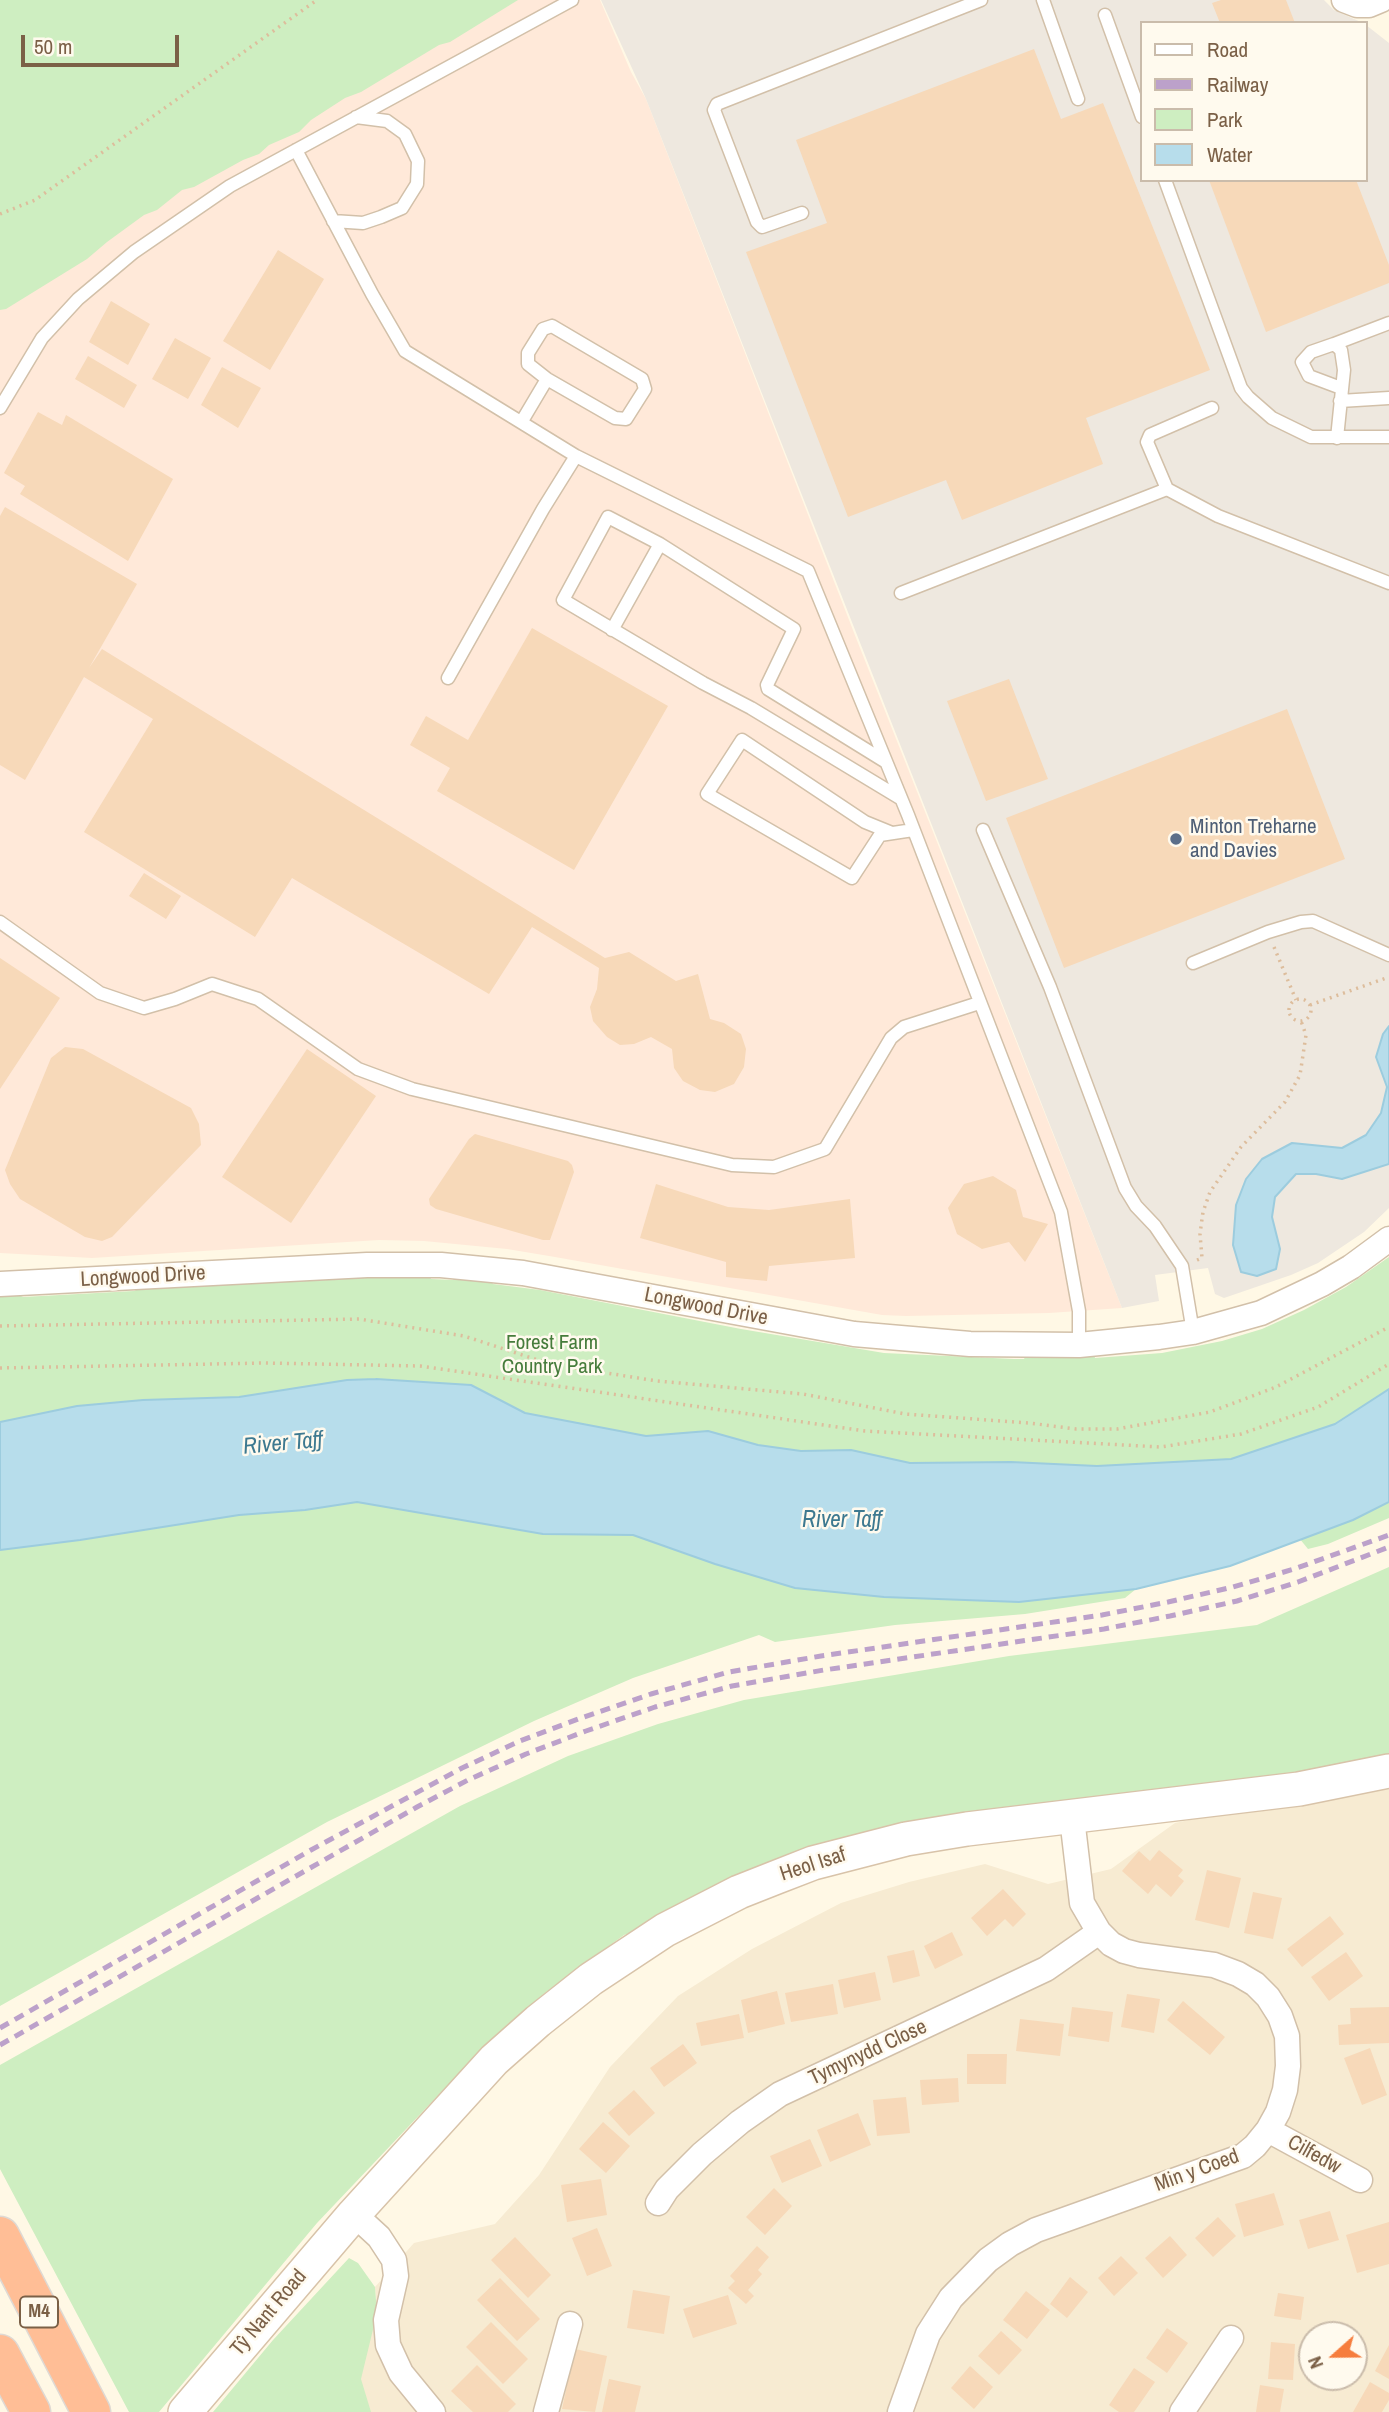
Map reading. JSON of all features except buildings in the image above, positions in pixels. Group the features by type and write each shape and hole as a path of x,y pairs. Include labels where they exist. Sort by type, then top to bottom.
{"highway":[{"name":"M4","path":"0,2236 85,2400"},
{"path":"0,2354 31,2412"}],"main road":[{"name":"Heol Isaf","path":"354,2214 494,2060 538,2021 591,1979 665,1930 729,1897 813,1863 905,1839 967,1829 1299,1789 1389,1770"},
{"name":"Tŷ Nant Road","path":"185,2412 354,2214"}],"street":[{"path":"1344,0 1357,5 1369,5 1381,0"},
{"name":"Longwood Drive","path":"0,1284 368,1265 441,1265 523,1273 854,1334 970,1344 1079,1345 1194,1332 1261,1314 1351,1267 1389,1239"},
{"name":"Min y Coed","path":"900,2412 928,2334 951,2298 988,2260 1036,2230 1231,2161 1255,2146 1278,2112 1288,2066 1287,2036 1280,2016 1268,1997 1255,1984 1214,1965 1139,1955 1111,1944 1099,1932 1082,1903 1072,1818"},
{"name":"Tymynydd Close","path":"658,2203 667,2189 702,2154 747,2116 780,2094 1046,1969 1099,1932"},
{"name":"Cilfedw","path":"1268,2130 1360,2180"},
{"path":"354,2214 379,2237 394,2260 396,2276 386,2320 388,2345 401,2373 433,2412"},
{"path":"546,2412 570,2324"},
{"path":"1182,2412 1231,2339"}],"lane":[{"path":"0,408 42,338 78,299 134,253 230,186 572,0"},
{"path":"802,213 762,228 757,222 714,110 717,104 981,0"},
{"path":"1043,0 1078,99"},
{"path":"1105,15 1140,111"},
{"path":"334,221 362,223 402,208 417,184 418,161 405,134 387,121 355,117"},
{"path":"296,150 372,295 405,351 576,456 808,571 914,830 1061,1212 1079,1311 1079,1345"},
{"path":"1166,182 1241,388 1272,418 1311,438 1389,438"},
{"path":"1389,323 1311,352 1302,362 1308,376 1340,395 1389,397"},
{"path":"552,326 636,374 642,379 645,389 630,415 619,420 547,379 532,368 527,359 543,329 552,326"},
{"path":"1334,344 1341,350 1345,370 1336,438"},
{"path":"522,422 547,379"},
{"path":"1212,408 1150,435 1147,442 1167,489 1218,516 1389,583"},
{"path":"448,678 543,509 576,456"},
{"path":"901,593 1167,489"},
{"path":"886,762 768,689 767,685 794,629 660,544 608,517 563,600 901,798"},
{"path":"612,630 660,544"},
{"path":"892,833 865,822 742,740 707,794 852,878 880,835 914,830"},
{"path":"983,830 1050,987 1125,1188 1182,1266 1194,1332"},
{"path":"1193,963 1268,932 1312,921 1389,955"},
{"path":"0,922 100,993 144,1008 176,999 212,984 258,999 358,1069 412,1089 732,1165 774,1167 825,1149 891,1038 904,1027 979,1003"}],"path":[{"path":"0,214 35,200 317,0"},
{"path":"1268,932 1296,1000"},
{"path":"1310,1005 1389,977"},
{"path":"1304,999 1310,1005 1308,1017 1301,1021 1295,1020 1289,1012 1290,1005 1296,1000 1304,999"},
{"path":"1182,1266 1202,1258 1200,1234 1203,1212 1210,1192 1226,1166 1285,1102 1300,1075 1306,1035 1301,1021"},
{"path":"0,1326 359,1319 464,1336 550,1364 657,1381 803,1394 905,1414 1076,1429 1117,1429 1210,1412 1276,1387 1389,1327"},
{"path":"0,1367 264,1363 420,1366 865,1431 1161,1447 1241,1434 1318,1407 1389,1364"}],"shaded area":[{"path":"507,0 600,0 631,72 646,99 1122,1308 1049,1313 882,1315 507,1249 424,1241 379,1240 92,1258 0,1253 0,300 212,163"},
{"path":"601,0 1324,0 1334,10 1359,21 1140,21 1140,182 1368,182 1368,27 1389,43 1389,1208 1364,1232 1318,1263 1224,1298 1215,1294 1208,1268 1155,1275 1159,1301 1122,1308 646,99"},
{"path":"1389,1778 1389,2412 304,2412 377,2313 375,2287 414,2243 495,2224 539,2175 610,2067 678,1996 752,1949 841,1903 909,1882 985,1864 1048,1884 1111,1869 1175,1823"}],"green space":[{"path":"0,0 518,0 450,42 439,45 361,92 345,98 311,120 299,132 269,145 259,154 194,187 182,190 157,210 144,215 87,259 6,309 0,310"},
{"name":"Forest Farm Country Park","path":"1389,1257 1389,1389 1335,1424 1230,1459 1121,1465 1105,1471 982,1468 839,1459 669,1443 559,1429 396,1380 376,1379 347,1380 0,1441 0,1289 7,1289 23,1297 134,1291 148,1284 214,1278 225,1260 261,1275 267,1283 429,1273 431,1279 453,1280 458,1274 487,1277 493,1284 540,1290 741,1329 884,1353 1024,1359 1094,1352 1095,1358 1162,1353 1222,1341 1262,1329 1346,1287"},
{"path":"1389,1484 1389,1518 1328,1544 1308,1549 1295,1533"},
{"path":"333,1491 1122,1581 1136,1589 1125,1598 1025,1614 895,1625 775,1642 759,1635 633,1678 534,1721 327,1822 0,2006 0,1523"},
{"path":"1389,1567 1389,1764 1036,1813 666,1920 624,1935 546,1992 506,2026 446,2087 317,2223 159,2412 129,2412 0,2169 0,2065 460,1806 568,1756 658,1724 744,1700 1009,1656 1257,1625"},
{"path":"349,2258 358,2263 375,2287 377,2313 361,2379 371,2412 213,2412 273,2340"}],"water":[{"path":"1389,1026 1389,1164 1342,1179 1316,1174 1296,1174 1275,1197 1272,1217 1280,1249 1276,1269 1257,1276 1241,1272 1233,1245 1236,1205 1246,1179 1262,1159 1292,1143 1342,1148 1366,1135 1381,1113 1387,1087 1376,1057 1383,1034"},
{"name":"River Taff","path":"376,1379 471,1385 525,1413 646,1436 708,1431 758,1445 801,1451 851,1450 910,1463 1011,1462 1097,1466 1231,1459 1335,1424 1389,1389 1389,1502 1353,1520 1230,1566 1136,1589 1019,1602 884,1597 795,1588 633,1535 543,1534 357,1502 305,1510 239,1515 0,1550 0,1422 77,1406 143,1400 239,1397 347,1380"}],"railway":[{"path":"0,2028 311,1850 462,1768 520,1741 581,1718 651,1694 729,1672 1102,1615 1168,1602 1294,1569 1389,1535"},
{"path":"0,2045 417,1807 468,1780 586,1731 655,1707 732,1686 1104,1629 1237,1601 1298,1582 1389,1547"}],"place":[{"name":"Minton Treharne and Davies","path":"1176,839"}]}
